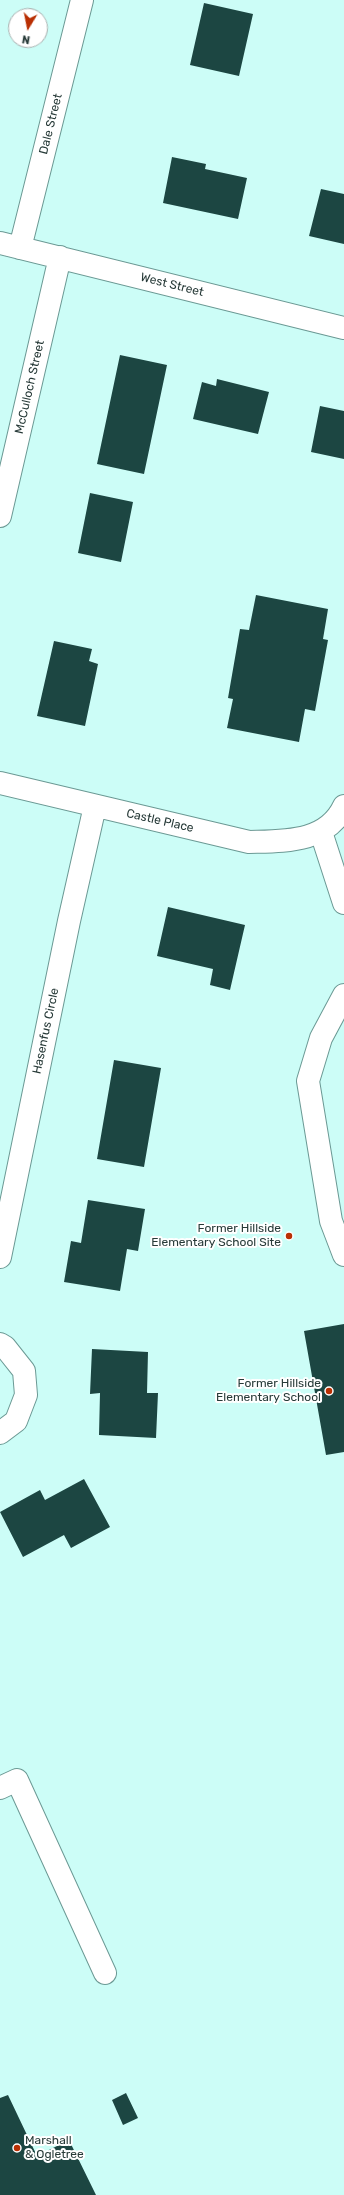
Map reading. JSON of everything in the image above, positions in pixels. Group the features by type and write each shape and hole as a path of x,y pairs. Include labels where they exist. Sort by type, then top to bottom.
{"street":[{"name":"Dale Street","path":"10,245 82,0"},
{"name":"West Street","path":"10,245 344,328"},
{"name":"McCulloch Street","path":"0,516 60,257"},
{"name":"Castle Place","path":"0,783 249,842 287,841 322,832"},
{"name":"Hasenfus Circle","path":"0,1257 69,921 95,806"},
{"path":"344,806 340,815 322,832 344,903"},
{"path":"344,994 341,1003 321,1038 308,1081 331,1221 344,1255"},
{"path":"0,1344 24,1371 26,1395 16,1421 0,1433"},
{"path":"0,1788 17,1780 105,1973"}],"building":[{"path":"204,3 253,14 239,76 190,65"},
{"path":"172,157 206,164 205,169 247,178 238,219 163,203"},
{"path":"321,189 344,194 344,244 309,236"},
{"path":"120,355 167,365 144,474 97,464"},
{"path":"217,379 269,392 258,434 193,419 202,382 216,386"},
{"path":"320,406 344,411 344,459 311,452"},
{"path":"90,493 133,502 121,562 78,553"},
{"path":"256,595 328,609 323,639 328,640 315,711 305,709 299,742 227,728 233,699 228,698 240,629 249,630"},
{"path":"54,641 92,649 89,661 98,664 85,726 37,716"},
{"path":"168,907 245,925 230,990 210,985 213,969 157,956"},
{"path":"114,1060 161,1068 144,1167 97,1159"},
{"path":"88,1200 145,1209 138,1251 127,1249 120,1291 64,1282 71,1241 81,1243"},
{"name":"Former Hillside Elementary School","path":"344,1324 344,1452 326,1455 304,1331"},
{"path":"92,1349 148,1352 147,1393 158,1393 156,1438 99,1435 100,1393 90,1394"},
{"path":"84,1479 110,1527 71,1548 64,1535 23,1557 0,1512 40,1490 45,1500"},
{"path":"126,2093 138,2118 123,2125 112,2100"},
{"name":"Marshall & Ogletree","path":"8,2095 37,2156 69,2140 96,2195 0,2195 0,2098"}],"place":[{"name":"Former Hillside Elementary School Site","path":"289,1236"},
{"name":"Former Hillside Elementary School","path":"329,1391"},
{"name":"Marshall & Ogletree","path":"17,2148"}]}
